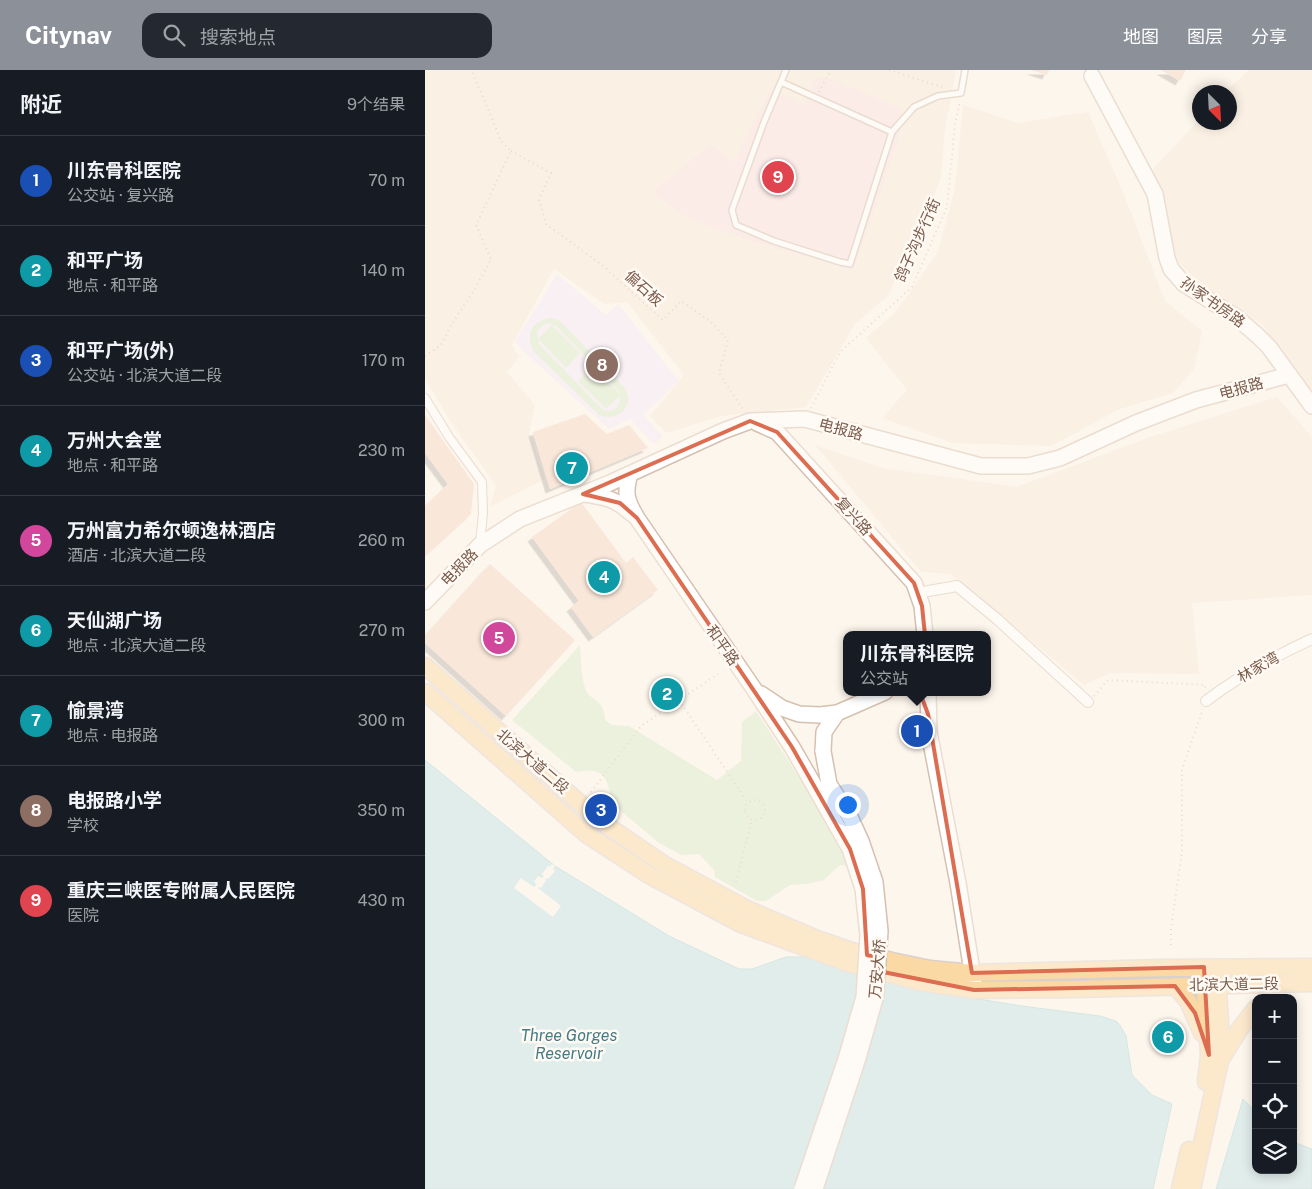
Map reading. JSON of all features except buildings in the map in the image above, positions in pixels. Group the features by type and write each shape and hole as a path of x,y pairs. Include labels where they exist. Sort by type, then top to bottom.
{"main road":[{"name":"孙家书房路","path":"1091,76 1155,194 1167,258 1171,269 1184,284 1249,327 1269,347 1310,400"},
{"name":"电报路","path":"425,602 480,545 520,519 630,474 723,431 750,421 803,419 981,466 1028,466 1060,458 1136,423 1196,400 1289,375"},
{"path":"793,448 785,435 786,428 791,423 803,419"},
{"name":"复兴路","path":"750,421 777,432 914,583 922,606 925,631"},
{"name":"和平路","path":"630,474 626,487 627,502 754,689 807,773"},
{"name":"和平路","path":"583,494 605,497 620,503 637,518"},
{"name":"北滨大道二段","path":"425,666 599,820 745,917 855,952 929,969 972,973 1210,967 1312,967"},
{"path":"754,689 781,708 799,714 820,716 837,713 876,696"},
{"name":"北滨大道二段","path":"425,692 586,834 649,875 848,963 920,982 974,990 1312,983"},
{"path":"920,696 928,714"},
{"path":"928,696 929,732 958,883 974,990"},
{"name":"万安大桥","path":"815,1189 876,995 880,931 875,882 861,841 850,816 829,784 823,751 824,732 837,713"},
{"name":"万安大桥","path":"802,1189 846,1058 864,997 868,935 863,889 850,849 807,773"},
{"path":"1191,1189 1214,1067 1210,967"},
{"path":"1272,994 1289,983"},
{"path":"1175,986 1188,1001 1195,1013 1214,1067"},
{"path":"1180,1189 1214,1067 1252,1013"}],"street":[{"path":"425,398 449,437 482,482 483,513 480,545"},
{"path":"917,593 957,586 997,619 1088,702"},
{"name":"林家湾","path":"1206,701 1240,677 1282,653 1312,639"}],"lane":[{"path":"786,70 763,122 731,210 736,225 774,241 850,264 892,132 914,107 938,96 961,93 965,70"},
{"path":"781,82 892,132"}],"path":[{"name":"偏石板","path":"471,70 501,141 511,151 551,173 539,198 546,224 602,265 663,320 681,301 710,321 727,340 719,373 750,421"},
{"path":"816,97 831,70"},
{"path":"889,70 961,93"},
{"name":"鸽子沟步行街","path":"803,419 840,352 912,287 947,207 955,124 961,93"},
{"path":"425,356 441,345 491,259 476,225 511,151"},
{"path":"591,792 641,726 718,674"},
{"path":"1088,702 1108,680 1205,685 1206,701 1182,769 1182,852 1171,928 1171,945"},
{"path":"679,700 748,803"},
{"path":"753,800 763,804 765,809 761,818 752,820 745,813 748,803 753,800"},
{"path":"736,882 752,820"}],"highlighted area":[{"path":"750,421 777,432 914,583 922,606 928,664 920,675 907,680 922,698 928,714 972,973 1204,967 1209,1055 1195,1013 1175,986 974,990 878,971 879,958 867,955 863,889 850,849 792,747 637,518 620,503 583,494"}],"shaded area":[{"path":"425,70 956,70 944,135 941,178 915,241 888,296 855,324 806,407 720,416 667,433 650,416 684,375 627,302 604,304 554,269 512,345 519,357 507,372 535,405 529,433 545,479 490,507 496,486 449,419 425,379","holes":["817,77 746,239 711,144 734,162 804,104"]},
{"path":"1249,70 1312,70 1312,387 1309,389 1262,324 1212,294 1178,262 1153,169 1192,127 1192,130 1237,130 1237,85 1233,85"},
{"path":"816,77 837,81 903,110 899,138 853,270 746,239 685,217 653,192 711,144 734,162 770,90 804,104"},
{"path":"963,105 1019,123 1088,112 1125,197 1165,301 1202,331 1194,369 1173,393 1120,409 1051,446 953,443 882,418 907,390 866,338 895,313 938,252 955,188"},
{"path":"557,274 606,315 618,304 679,381 643,415 663,437 654,444 630,419 609,429 521,349 515,341"},
{"path":"1277,397 1312,437 1312,595 1192,603 1199,674 1110,673 1084,685 951,574 921,572 815,445 882,468 1017,487 1150,437"}],"green space":[{"path":"550,318 559,320 623,386 628,399 627,406 621,413 608,417 599,415 534,352 530,340 531,330 538,322","holes":["548,323 556,326 620,394 593,367 578,381 606,409 620,396 616,408 607,411 603,410 539,344 537,332 543,325"]},
{"path":"552,325 580,353 566,368 538,339"},
{"path":"580,645 585,688 590,696 600,704 605,720 612,725 629,726 717,780 741,761 742,722 756,711 816,803 839,844 848,866 840,865 824,880 790,885 766,901 757,901 715,877 714,870 699,854 681,855 659,843 609,801 609,788 604,777 592,771 576,772 512,720"}],"water":[{"name":"Three Gorges Reservoir","path":"425,760 555,866 669,936 739,969 752,969 786,957 805,957 928,991 1100,1016 1116,1021 1126,1036 1132,1075 1152,1095 1172,1104 1153,1189 425,1189"},
{"path":"1243,1099 1252,1108 1252,1174 1297,1174 1297,1143 1312,1149 1312,1189 1216,1189"}],"pier":[{"path":"552,864 555,866 553,869 555,871 545,880 541,888 538,888 561,906 553,917 514,888 521,878 534,887 537,884 534,882 538,876 542,878 544,876 542,874"}],"place":[{"name":"重庆三峡医专附属人民医院","path":"778,177"},
{"name":"电报路小学","path":"602,365"},
{"name":"愉景湾","path":"572,468"},
{"name":"万州大会堂","path":"604,577"},
{"name":"万州富力希尔顿逸林酒店","path":"499,638"},
{"name":"和平广场","path":"667,694"},
{"name":"川东骨科医院","path":"917,731"},
{"name":"和平广场(外)","path":"601,810"},
{"name":"天仙湖广场","path":"1168,1037"}]}
